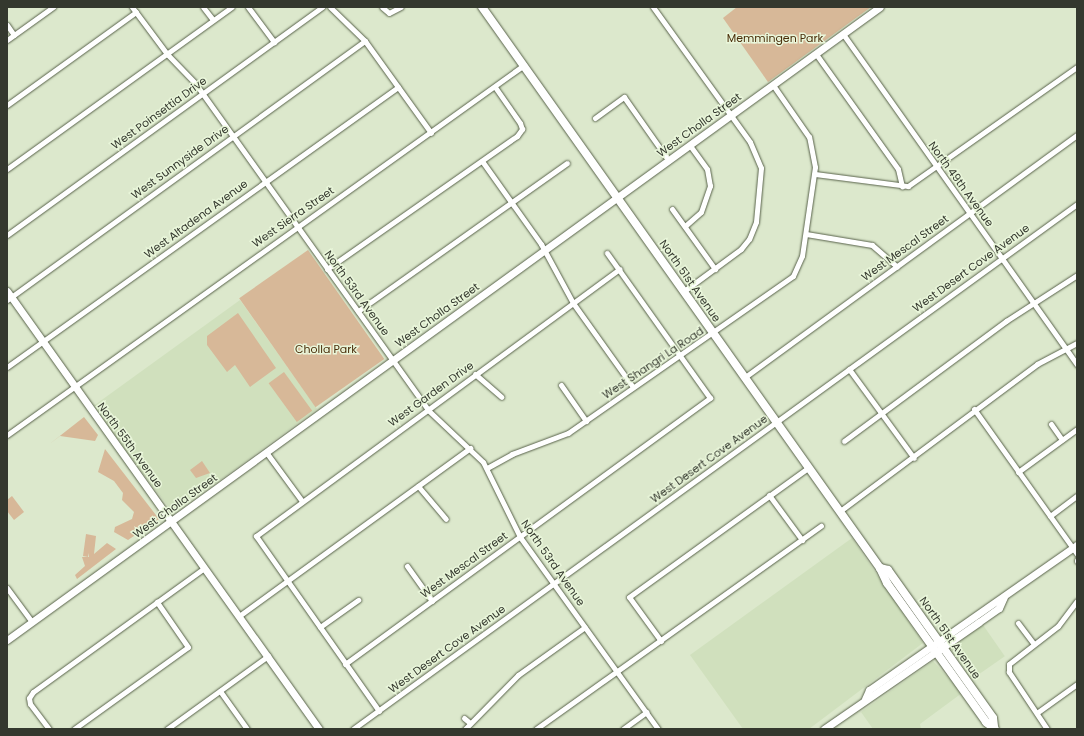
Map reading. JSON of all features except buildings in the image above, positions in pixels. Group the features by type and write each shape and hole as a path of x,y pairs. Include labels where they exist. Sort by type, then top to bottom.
{"main road":[{"name":"North 51st Avenue","path":"482,7 840,511 880,568 881,574 940,650 986,722 994,728"}],"street":[{"path":"7,40 53,7"},
{"path":"203,7 213,20"},
{"path":"7,169 232,7"},
{"path":"248,7 274,42"},
{"name":"West Poinsettia Drive","path":"7,234 322,7"},
{"path":"330,7 365,41 431,133"},
{"path":"382,7 389,13 400,7"},
{"path":"653,7 731,116 759,160 762,178 758,206 749,239 715,269 684,291"},
{"name":"West Cholla Street","path":"7,640 172,522 266,452 880,7"},
{"path":"7,105 134,9"},
{"name":"North 53rd Avenue","path":"134,9 167,54 202,94 428,410 470,448 487,468 520,537 658,729"},
{"path":"7,25 14,35"},
{"name":"North 49th Avenue","path":"842,34 1077,364"},
{"name":"West Sunnyside Drive","path":"8,296 233,137 365,41"},
{"path":"816,54 898,169 902,187"},
{"name":"West Sierra Street","path":"7,435 524,65"},
{"path":"815,174 902,187 917,183 1077,67"},
{"name":"West Shangri La Road","path":"487,468 512,454 568,433 633,387 714,334 793,276 800,265 815,174 808,137 773,85"},
{"name":"West Altadena Avenue","path":"7,368 398,87"},
{"path":"327,269 482,161 522,129 495,87"},
{"path":"595,118 624,97 669,161"},
{"name":"West Mescal Street","path":"745,377 1077,136"},
{"path":"685,226 701,212 710,186 707,169 690,146"},
{"path":"482,161 545,250 573,303 633,387"},
{"path":"358,311 512,204 567,163"},
{"name":"West Desert Cove Avenue","path":"353,729 1077,204"},
{"path":"672,209 715,269"},
{"path":"806,234 872,245 897,267"},
{"path":"607,254 681,357"},
{"name":"West Garden Drive","path":"287,581 256,536 475,374 619,270"},
{"path":"844,441 1006,321 1035,304 1077,275"},
{"name":"North 55th Avenue","path":"8,296 43,342 319,729"},
{"path":"840,511 914,458 974,409 1037,364 1067,350 1077,343"},
{"name":"West Mescal Street","path":"345,664 710,398 681,357"},
{"path":"849,369 914,458"},
{"path":"475,374 501,397"},
{"path":"561,385 586,421"},
{"path":"824,729 865,699 869,690 992,601 1004,598 1076,549 1050,516 974,409"},
{"path":"1051,424 1062,440"},
{"path":"1018,472 1077,429"},
{"path":"238,616 470,448"},
{"path":"266,452 302,501"},
{"path":"662,642 629,597 809,467"},
{"path":"418,486 446,518"},
{"path":"769,495 802,540"},
{"path":"1050,516 1077,496"},
{"path":"536,729 616,669 662,642 821,526"},
{"path":"407,566 432,601"},
{"path":"49,729 29,698 204,568"},
{"path":"287,581 379,711"},
{"path":"7,588 32,622"},
{"path":"865,699 874,698 999,608 1004,598"},
{"path":"320,627 358,600"},
{"path":"74,729 188,647 157,602"},
{"path":"1047,729 1038,712 1009,672 1009,664 1058,626 1077,602"},
{"path":"1018,623 1034,644"},
{"path":"465,729 518,675 586,627"},
{"path":"167,729 268,656"},
{"path":"1038,712 1077,684"},
{"path":"220,691 248,729"},
{"path":"623,729 646,712"},
{"path":"464,718 470,723"}],"shaded area":[{"path":"240,300 317,409 220,480 171,510 92,407"},
{"path":"852,538 923,643 809,729 743,729 690,655"},
{"path":"983,625 1005,656 972,679 950,648"},
{"path":"933,661 962,693 920,724 921,729 873,729 861,712"}],"green space":[{"name":"Memmingen Park","path":"737,7 871,7 768,82 723,18"},
{"name":"Cholla Park","path":"308,250 384,359 315,407 239,298"},
{"path":"238,313 276,368 250,387 235,365 227,372 207,345 207,336"},
{"path":"284,372 312,411 297,422 269,383"},
{"path":"84,417 98,435 95,441 60,436 47,446"},
{"path":"105,449 159,519 128,540 114,532 115,527 132,519 134,512 122,500 123,493 114,481 98,472"},
{"path":"202,461 210,473 196,478 190,470"},
{"path":"12,496 24,512 14,520 7,511 7,500"},
{"path":"86,534 96,536 94,554 107,543 116,549 77,579 75,575 85,566 82,557 88,557 83,556"}]}
